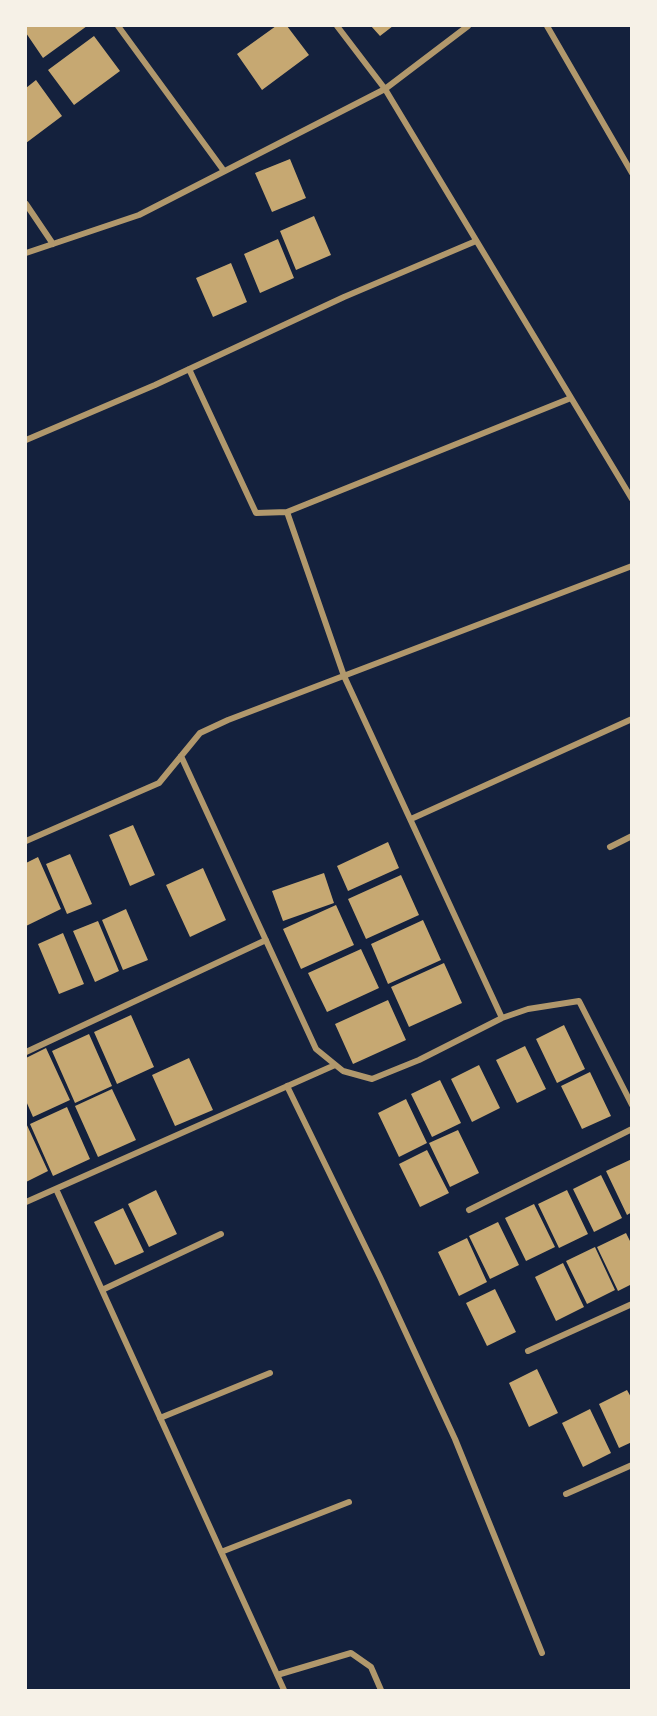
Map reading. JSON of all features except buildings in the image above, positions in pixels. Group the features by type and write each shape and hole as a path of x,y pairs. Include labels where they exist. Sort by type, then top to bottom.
{"street":[{"path":"118,26 224,171"},
{"path":"337,26 385,88 632,499"},
{"path":"26,253 139,214 224,171 385,88 468,26"},
{"path":"547,26 632,173"},
{"path":"26,204 53,244"},
{"path":"26,440 189,369 344,297 476,241"},
{"path":"189,369 256,513 287,512 571,398"},
{"path":"287,512 344,676 502,1018"},
{"path":"26,841 159,783 200,733 632,567"},
{"path":"411,819 632,719"},
{"path":"181,756 316,1049 335,1065 343,1071 372,1079 419,1060 502,1018 528,1009 579,1000 632,1105"},
{"path":"609,848 632,836"},
{"path":"26,1052 266,940"},
{"path":"26,1202 335,1065"},
{"path":"287,1086 380,1277 455,1439 542,1653"},
{"path":"469,1210 632,1129"},
{"path":"56,1189 284,1690"},
{"path":"102,1290 221,1234"},
{"path":"528,1351 632,1304"},
{"path":"160,1418 270,1373"},
{"path":"566,1494 632,1465"},
{"path":"221,1551 349,1502"},
{"path":"277,1675 351,1653 371,1667 381,1690"}]}
